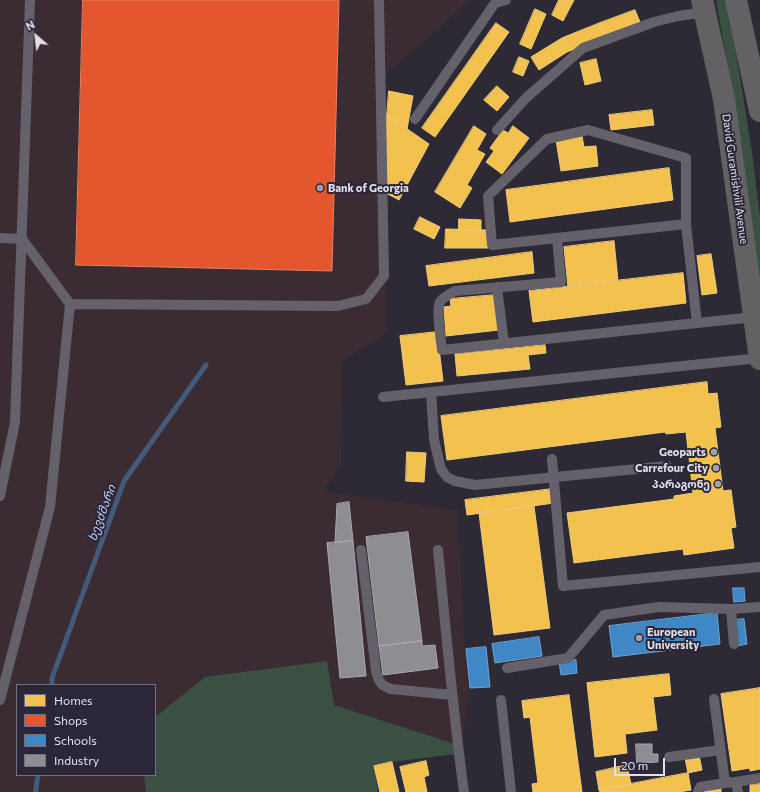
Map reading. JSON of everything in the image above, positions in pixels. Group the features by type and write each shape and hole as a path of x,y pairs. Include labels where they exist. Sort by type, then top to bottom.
{"main road":[{"path":"736,0 760,111"},
{"name":"David Guramishvili Avenue","path":"704,6 724,99 760,359"}],"lane":[{"path":"0,496 15,422 30,0"},
{"path":"70,304 338,306 366,299 384,276 380,0"},
{"path":"415,119 495,3 506,0"},
{"path":"497,130 526,98 583,48 654,22 678,16 704,6"},
{"path":"686,224 492,245 488,196 547,139 588,130 686,158 686,224 697,323"},
{"path":"0,238 22,239"},
{"path":"557,238 561,282 455,291 440,301 438,308 442,350 755,317"},
{"path":"0,700 50,507 70,304 22,239"},
{"path":"497,288 504,343"},
{"path":"383,397 760,359"},
{"path":"431,392 434,440 441,469 447,477 455,481 475,485 667,466"},
{"path":"552,459 563,586 760,567"},
{"path":"361,550 376,671 379,682 391,689 452,695"},
{"path":"438,550 458,754 464,792"},
{"path":"507,668 568,658 604,615 659,607 731,609 760,607"},
{"path":"731,609 734,644"},
{"path":"714,699 725,783"},
{"path":"501,700 511,792"},
{"path":"669,757 720,750"},
{"path":"698,792 700,787 760,778"},
{"path":"736,782 738,792"}],"shaded area":[{"path":"0,0 470,0 384,77 387,333 342,361 341,466 323,491 458,510 464,644 469,690 463,744 458,745 334,705 327,661 205,677 156,716 156,684 16,684 16,776 144,776 146,792 0,792"}],"green space":[{"path":"716,0 727,0 728,3 752,152 760,217 760,304 736,115"},
{"path":"327,661 334,705 458,745 459,754 374,764 378,792 146,792 144,776 156,776 156,716 205,677"}],"building: Homes":[{"path":"559,0 574,0 563,21 552,15"},
{"path":"535,9 546,14 531,49 520,44"},
{"path":"635,10 640,22 604,35 600,23"},
{"path":"496,23 509,32 435,137 422,128"},
{"path":"600,23 605,37 567,52 539,70 531,57 562,38"},
{"path":"519,57 529,61 523,76 513,72"},
{"path":"596,59 601,81 585,85 580,63"},
{"path":"497,86 509,97 497,111 484,100"},
{"path":"389,91 413,96 407,129 387,115"},
{"path":"652,110 654,125 611,130 609,115"},
{"path":"387,115 429,144 399,200 386,193"},
{"path":"474,126 486,134 477,150 485,154 467,185 472,188 460,208 435,192"},
{"path":"513,126 529,138 502,174 486,162 494,151 490,148 503,130 508,133"},
{"path":"582,136 584,147 596,146 598,166 561,171 556,140"},
{"path":"669,168 673,200 510,222 506,190"},
{"path":"420,217 440,227 434,239 414,229"},
{"path":"459,219 481,220 481,230 459,230"},
{"path":"446,229 488,230 488,248 445,248"},
{"path":"614,241 618,281 568,287 564,247"},
{"path":"532,252 534,273 429,286 426,266"},
{"path":"711,254 717,293 702,295 697,256"},
{"path":"683,273 686,303 533,322 529,291"},
{"path":"495,295 499,330 446,336 444,307 451,306 450,299"},
{"path":"437,332 443,381 406,385 400,336"},
{"path":"545,345 546,353 528,355 530,369 457,376 455,354"},
{"path":"707,382 708,394 717,393 721,427 715,428 723,491 731,490 736,527 731,528 734,548 684,555 683,549 574,563 567,513 674,499 674,496 693,493 686,432 666,434 665,432 447,460 441,416"},
{"path":"407,452 426,453 424,482 406,481"},
{"path":"552,489 554,503 467,515 465,500"},
{"path":"534,506 550,628 494,635 479,513"},
{"path":"669,674 671,695 653,697 657,730 625,734 627,753 595,757 587,683"},
{"path":"760,688 760,769 750,771 750,768 732,771 721,694"},
{"path":"569,695 582,792 533,792 532,784 538,783 530,717 524,718 522,701"},
{"path":"699,755 702,770 688,773 685,758"},
{"path":"426,761 429,775 424,777 427,792 406,792 400,767"},
{"path":"392,762 399,792 380,792 374,766"},
{"path":"627,765 631,784 599,790 596,772"},
{"path":"688,773 691,790 679,792 600,792 599,790"},
{"path":"760,784 760,792 750,792 750,785"},
{"path":"721,788 721,792 705,792 704,790"}],"building: Shops":[{"path":"83,0 339,0 332,271 76,265"}],"building: Schools":[{"path":"733,588 744,588 745,601 734,602"},
{"path":"717,613 720,644 613,657 609,626"},
{"path":"744,619 747,644 737,646 734,620"},
{"path":"539,637 542,656 495,663 492,644"},
{"path":"486,647 490,687 470,688 466,649"},
{"path":"576,660 577,673 561,675 559,662"}],"building: Industry":[{"path":"349,502 353,541 335,543 337,504"},
{"path":"408,532 422,641 379,646 366,537"},
{"path":"353,541 366,676 340,678 327,543"},
{"path":"422,641 422,646 435,645 438,668 383,675 379,646"},
{"path":"636,744 652,744 652,754 658,754 658,762 637,763"}],"waterway":[{"name":"ხევძმარი","path":"52,684 52,678 124,481 206,365"},
{"name":"ხევძმარი","path":"36,792 38,776"}],"place":[{"name":"Bank of Georgia","path":"320,188"},
{"name":"Geoparts","path":"714,452"},
{"name":"Carrefour City","path":"716,468"},
{"name":"პარაგონე","path":"718,484"},
{"name":"European University","path":"639,638"}]}
